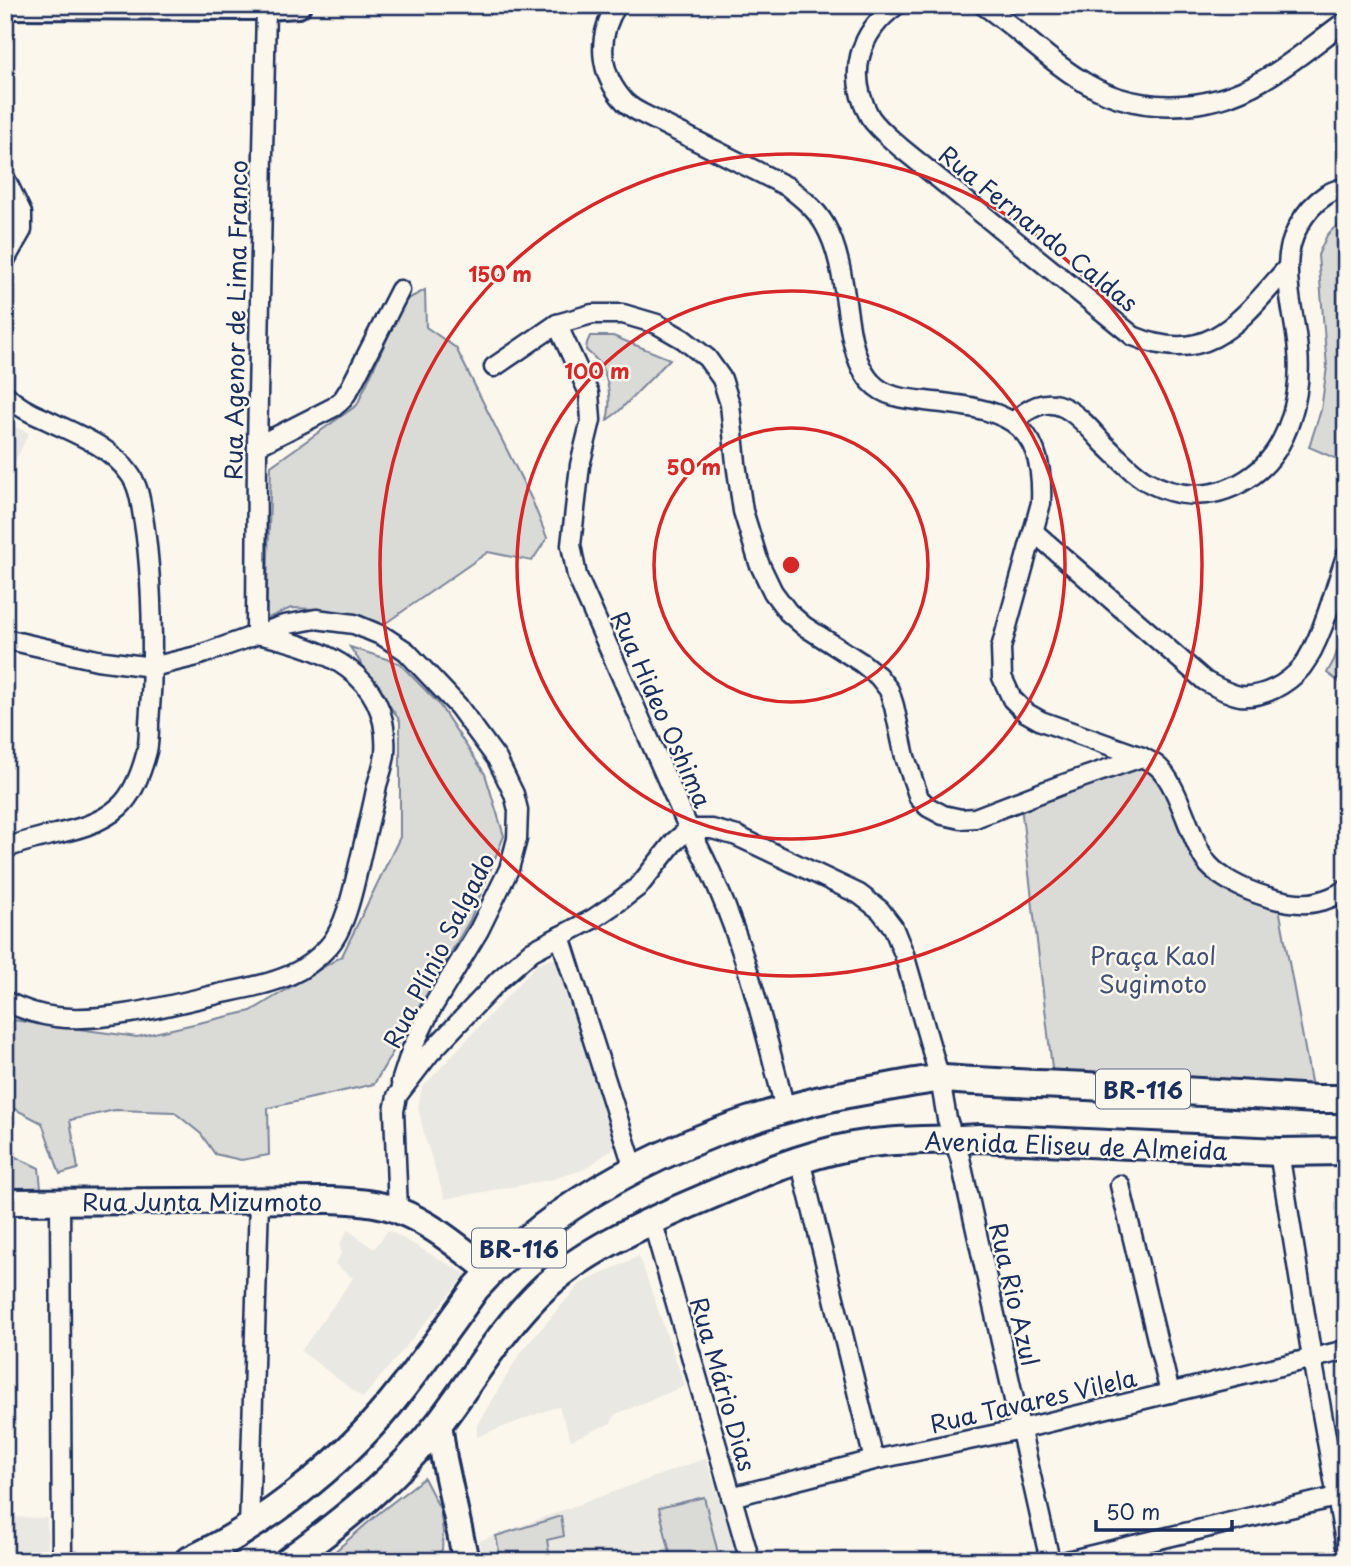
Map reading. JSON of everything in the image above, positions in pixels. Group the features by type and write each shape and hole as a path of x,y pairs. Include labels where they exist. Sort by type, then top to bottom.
{"main road":[{"name":"BR-116","path":"187,1561 250,1528 337,1460 389,1405 491,1272 533,1236 574,1205 634,1168 709,1136 785,1109 853,1092 940,1079 1346,1099"},
{"name":"Avenida Eliseu de Almeida","path":"288,1561 369,1498 410,1457 439,1423 504,1331 534,1297 574,1264 652,1220 749,1178 800,1160 854,1146 916,1139 980,1138 1279,1152 1346,1151"}],"street":[{"path":"5,6 298,5"},
{"path":"617,5 608,18 603,41 605,68 612,85 626,104 788,187 807,202 824,224 836,249 853,347 872,384 887,394 900,398 972,407 999,414 1013,422 1032,446 1040,466 1041,503 1001,648 1002,677 1012,699 1025,712 1041,721 1142,757 1157,765 1168,779 1205,861 1235,884 1285,902 1315,903 1346,889"},
{"name":"Rua Fernando Caldas","path":"897,5 883,15 870,30 861,52 859,90 871,118 880,130 901,148 1133,336 1167,347 1189,346 1223,334 1240,320 1288,267"},
{"path":"983,5 1075,77 1097,90 1141,104 1170,106 1206,103 1236,95 1264,80 1346,21"},
{"name":"Rua Agenor de Lima Franco","path":"257,634 257,446 266,7"},
{"path":"5,178 22,213 14,229 5,261"},
{"path":"1013,422 1029,409 1042,404 1065,408 1076,415 1131,470 1158,487 1197,496 1235,486 1254,475 1279,444 1290,419 1298,388 1298,352 1288,267 1294,235 1314,205 1328,193 1346,187"},
{"path":"257,446 334,407 343,398 400,290"},
{"path":"494,367 556,324 592,314 623,314 657,324 683,339 707,358 722,379 730,404 743,511 759,563 773,592 788,612 804,626 862,663 889,690 905,757 919,798 928,807 943,815 961,819 975,818 1142,757"},
{"name":"Rua Hideo Oshima","path":"556,324 589,393 591,420 580,465 571,545 577,576 689,829 701,850 740,943 785,1109"},
{"path":"5,394 11,401 30,412 113,455 130,474 139,493 150,557 152,667 148,748 131,791 120,807 100,820 5,849"},
{"path":"1034,532 1205,681 1238,696 1254,696 1272,690 1287,681 1301,667 1314,645 1346,556"},
{"name":"Rua Plínio Salgado","path":"5,639 97,660 152,667 197,656 284,625 316,619 354,624 383,636 406,651 458,706 497,759 514,794 518,810 517,839 509,869 479,930 430,1011 411,1051 394,1111 398,1210"},
{"path":"5,1001 36,1013 57,1017 96,1017 164,1007 271,982 292,974 330,945 343,920 351,896 385,754 379,705 362,680 341,662 313,648 257,634"},
{"path":"397,1096 430,1053 500,979 531,951 593,919 639,886 674,842 689,829"},
{"name":"Rua Rio Azul","path":"689,829 712,829 737,836 859,894 880,910 893,927 904,954 940,1079 947,1119 960,1158 1050,1561"},
{"path":"559,936 634,1168"},
{"path":"1279,1152 1346,1547"},
{"path":"800,1160 874,1460"},
{"path":"1120,1185 1170,1393"},
{"path":"250,1528 259,1201"},
{"name":"Rua Junta Mizumoto","path":"5,1202 354,1201 398,1210 438,1232 491,1272"},
{"path":"60,1202 62,1561"},
{"name":"Rua Mário Dias","path":"652,1220 750,1561"},
{"name":"Rua Tavares Vilela","path":"731,1497 874,1460 1021,1429 1346,1350"},
{"path":"439,1423 464,1560"},
{"path":"1067,1561 1336,1497"}],"shaded area":[{"path":"5,420 29,433 5,482"},
{"path":"553,959 568,965 614,1148 585,1169 554,1179 445,1199 418,1107 422,1088 538,963"},
{"path":"348,1230 374,1249 388,1230 466,1274 363,1398 301,1351 353,1278 335,1264 342,1253 339,1245"},
{"path":"639,1256 685,1386 616,1414 611,1423 571,1440 559,1407 477,1437 477,1425 521,1352 580,1284"},
{"path":"706,1458 739,1561 484,1561 479,1541"},
{"path":"5,1517 47,1518 48,1561 5,1561"}],"green space":[{"path":"1346,220 1346,463 1309,447 1321,410 1327,367 1318,255 1327,235"},
{"path":"425,290 426,327 456,348 532,500 547,538 532,561 488,552 383,625 351,614 315,609 291,608 266,619 271,466 357,405 404,301"},
{"path":"590,336 613,336 670,359 607,420 607,383 599,363 586,350"},
{"path":"1346,627 1346,687 1327,673"},
{"path":"350,647 399,663 438,703 485,774 504,836 470,920 374,1084 268,1108 269,1155 241,1160 215,1154 201,1134 174,1112 115,1110 70,1120 78,1169 60,1174 42,1123 5,1104 5,1019 137,1037 251,1011 342,956 400,837 400,721"},
{"name":"Praça Kaol Sugimoto","path":"1140,761 1161,782 1207,872 1279,908 1312,1087 1053,1076 1021,806"},
{"path":"5,1152 39,1168 41,1188 5,1189"},
{"path":"424,1478 440,1509 442,1550 428,1561 324,1561 379,1513"},
{"path":"704,1497 720,1561 672,1561 659,1508"},
{"path":"561,1516 564,1536 547,1540 550,1558 545,1561 501,1561 496,1536"}]}
